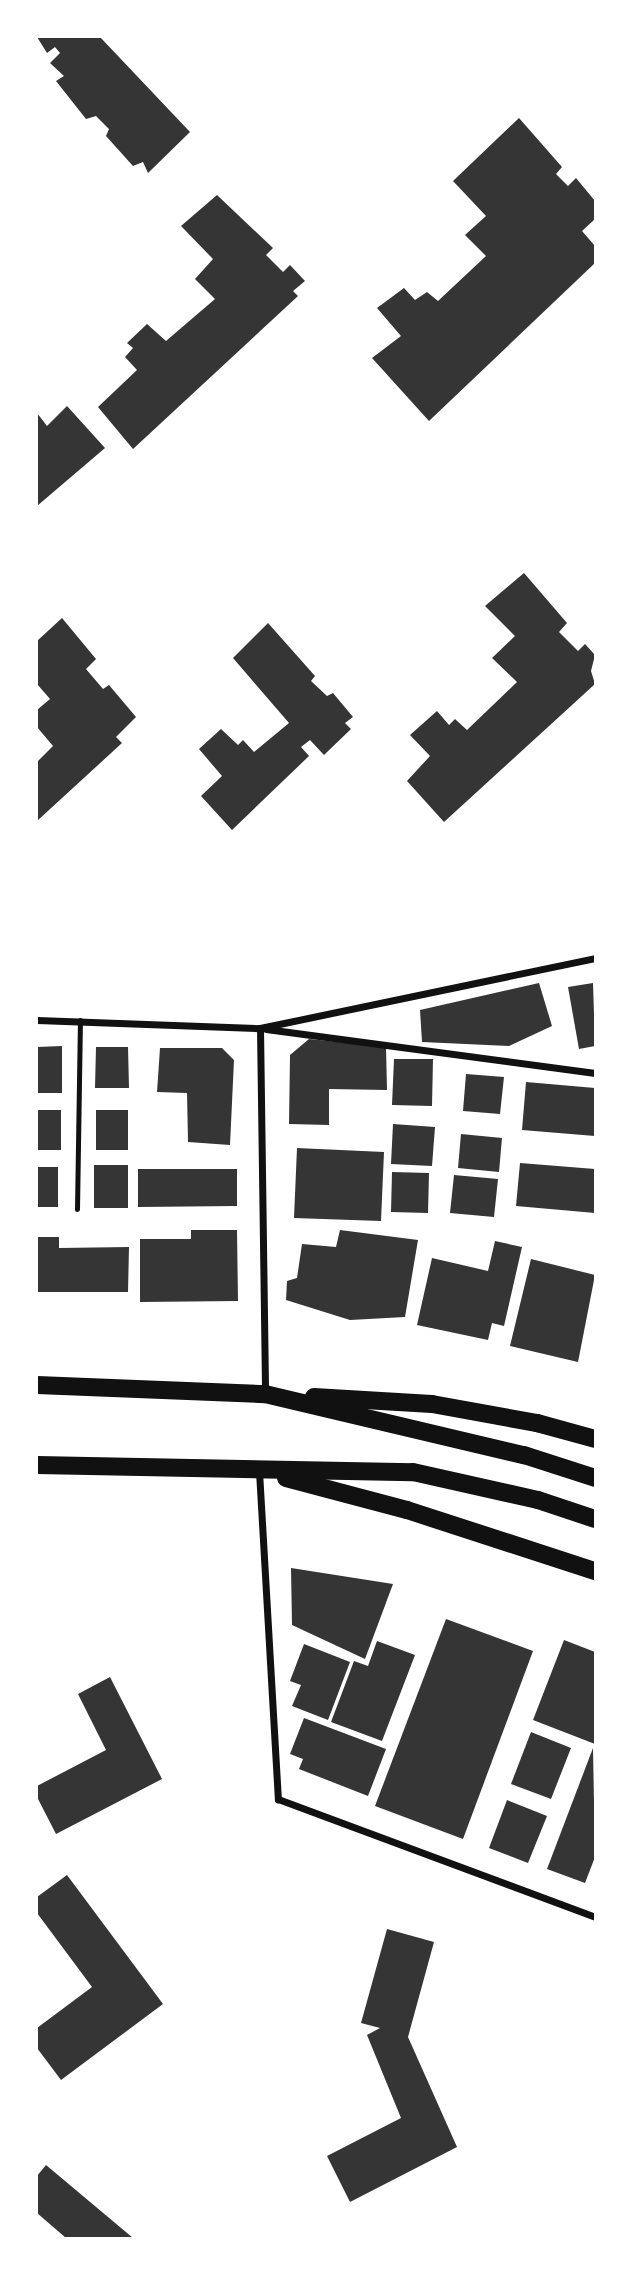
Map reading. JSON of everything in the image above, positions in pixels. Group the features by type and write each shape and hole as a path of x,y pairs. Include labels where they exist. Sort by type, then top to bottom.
{"main road":[{"path":"37,1385 432,1404 537,1423 595,1439"},
{"path":"265,1394 524,1455 595,1478"},
{"path":"37,1465 413,1472 538,1500 595,1519"},
{"path":"259,1471 407,1510 595,1571"}],"street":[{"path":"260,1028 595,958"},
{"path":"37,1020 260,1028 595,1073"},
{"path":"260,1028 265,1394"},
{"path":"259,1471 278,1798 595,1917"}],"lane":[{"path":"77,1209 80,1020"}],"building":[{"path":"37,37 100,37 190,132 148,173 143,162 133,166 106,136 109,129 96,116 86,119 56,81 64,76 50,63 60,53 55,47 47,53"},
{"path":"519,118 562,167 556,174 568,186 576,178 595,201 595,219 582,231 595,246 595,263 429,421 372,358 401,336 377,308 404,288 415,300 427,292 438,301 486,256 465,235 486,216 453,181"},
{"path":"217,195 273,248 266,255 283,272 290,265 305,281 293,291 298,296 133,449 98,407 137,370 125,357 133,348 127,343 147,324 166,341 215,299 195,279 213,259 181,226"},
{"path":"67,406 105,448 37,506 37,413 47,426"},
{"path":"524,573 567,623 559,632 578,651 585,644 595,655 591,671 595,684 444,822 407,781 430,756 410,735 437,711 449,725 455,719 467,730 517,682 492,658 515,636 485,606"},
{"path":"62,618 96,659 86,669 103,689 109,685 136,717 116,737 122,743 37,821 37,762 53,746 37,727 37,710 50,699 37,684 37,641"},
{"path":"268,623 315,676 311,681 327,696 333,693 353,717 345,723 351,729 324,755 310,740 301,747 309,756 232,830 201,796 222,776 199,749 221,729 238,745 243,740 254,752 289,723 233,658"},
{"path":"539,983 552,1026 509,1046 422,1042 420,1010"},
{"path":"593,983 595,1046 579,1049 568,987"},
{"path":"309,1039 386,1047 387,1090 329,1089 329,1125 289,1124 290,1055"},
{"path":"62,1046 62,1093 37,1093 37,1047"},
{"path":"96,1047 128,1047 129,1088 95,1088"},
{"path":"160,1048 222,1048 234,1060 230,1145 188,1142 187,1093 157,1092"},
{"path":"394,1059 433,1059 432,1106 392,1105"},
{"path":"466,1074 504,1077 500,1114 463,1111"},
{"path":"526,1082 595,1088 595,1136 522,1130"},
{"path":"37,1110 61,1110 61,1150 37,1150"},
{"path":"96,1110 128,1110 128,1150 96,1150"},
{"path":"393,1124 435,1127 432,1166 391,1164"},
{"path":"461,1134 502,1138 499,1172 458,1168"},
{"path":"297,1148 384,1152 381,1221 294,1218"},
{"path":"520,1163 595,1169 595,1213 516,1206"},
{"path":"94,1165 128,1165 128,1208 94,1208"},
{"path":"37,1167 58,1167 58,1207 37,1207"},
{"path":"138,1169 237,1169 237,1206 138,1207"},
{"path":"392,1172 429,1173 428,1213 391,1212"},
{"path":"454,1175 498,1179 494,1217 450,1213"},
{"path":"191,1230 237,1230 238,1301 140,1302 140,1239 191,1239"},
{"path":"340,1230 418,1240 405,1317 350,1320 286,1300 287,1281 297,1278 302,1244 336,1247"},
{"path":"37,1237 59,1237 59,1248 129,1247 128,1292 37,1292"},
{"path":"495,1241 522,1247 504,1326 492,1323 488,1340 417,1325 432,1258 488,1271"},
{"path":"531,1259 595,1275 578,1362 510,1346"},
{"path":"291,1568 393,1584 365,1659 292,1625"},
{"path":"446,1619 533,1651 463,1839 375,1806"},
{"path":"564,1640 595,1652 595,1744 533,1720"},
{"path":"377,1641 415,1655 382,1741 331,1722 354,1661 368,1666"},
{"path":"304,1644 350,1662 328,1720 292,1706 301,1685 290,1681"},
{"path":"110,1677 162,1779 56,1834 37,1797 37,1786 106,1750 78,1694"},
{"path":"304,1718 386,1749 368,1796 299,1769 303,1759 290,1754"},
{"path":"531,1732 571,1748 551,1799 511,1784"},
{"path":"593,1748 595,1857 585,1883 547,1869"},
{"path":"507,1800 547,1816 528,1863 489,1848"},
{"path":"67,1875 163,2004 61,2080 37,2048 37,2028 92,1987 37,1913 37,1897"},
{"path":"387,1929 434,1942 408,2037 457,2147 350,2202 327,2156 401,2118 367,2035 380,2028 361,2023"},
{"path":"46,2165 133,2238 66,2238 37,2213 37,2176"}]}
